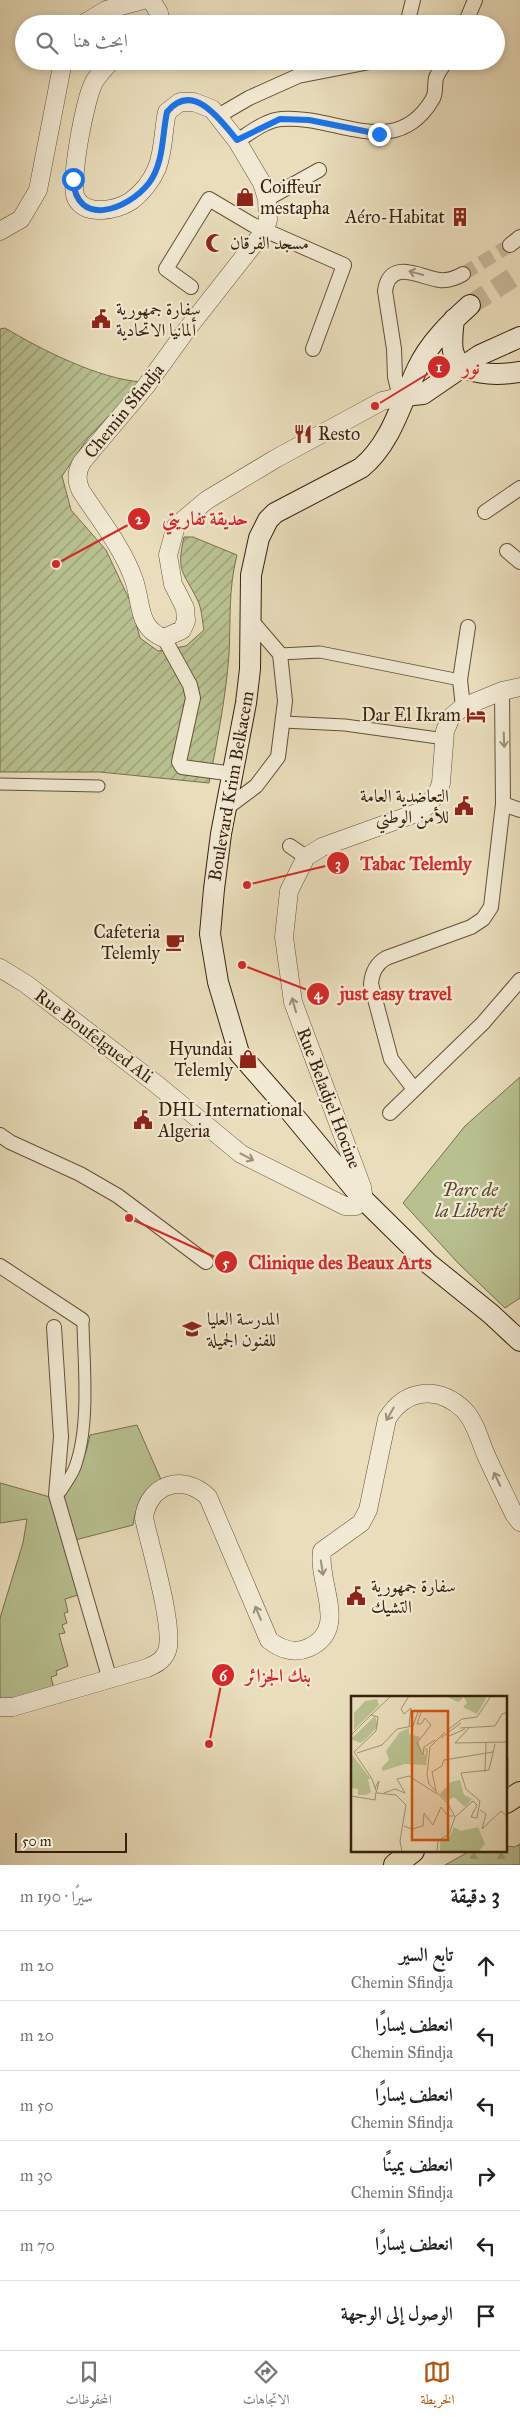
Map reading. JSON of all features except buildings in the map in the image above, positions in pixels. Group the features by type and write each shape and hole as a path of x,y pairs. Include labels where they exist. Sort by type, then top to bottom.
{"main road":[{"name":"Boulevard Krim Belkacem","path":"470,305 437,338 417,368 385,442 372,459 361,468 283,508 268,520 259,538 251,575 247,699 228,807 221,834 210,934 218,982 239,1054 290,1110 362,1198 429,1264 484,1307 520,1341"},
{"path":"454,319 453,353 463,365 491,375 520,372"},
{"path":"404,396 423,394 463,365 520,337"},
{"path":"508,1801 520,1793"},
{"path":"395,1865 413,1852"}],"street":[{"path":"98,15 106,10 143,0"},
{"path":"151,0 159,15"},
{"path":"409,15 414,0"},
{"path":"469,15 475,0"},
{"path":"0,231 21,219 38,190 61,70"},
{"path":"104,70 94,82 83,123 73,179 76,196 86,207 96,210 122,205 132,200 150,182 161,155 167,112 175,104 194,102 212,109 218,116 237,140 262,183 267,199 268,215 265,230"},
{"path":"218,116 249,98 298,76 329,70"},
{"path":"237,140 280,119 309,120 379,134 408,125 420,116 433,99 436,79 441,70"},
{"path":"267,199 319,170"},
{"path":"191,287 166,269 209,200 265,230 344,265 313,349"},
{"path":"0,218 21,219"},
{"name":"Chemin Sfindja","path":"164,638 154,634 144,620 135,581 126,560 81,491 78,482 78,472 82,462 146,386 188,328 265,230"},
{"path":"234,774 182,767 179,762 193,698 190,685 164,638 182,630 186,622 185,608 173,584 168,555 176,526 207,500 275,459 382,401 404,396 398,389 395,377 394,349 385,291 387,282 394,275 407,271 439,280 452,279 463,274"},
{"path":"486,512 520,488"},
{"path":"507,551 520,562"},
{"path":"228,807 256,786 278,757 283,722 285,701 280,654 250,619"},
{"path":"463,707 460,680 468,627"},
{"path":"280,654 320,652 460,680"},
{"path":"290,846 306,857 322,847 422,811 437,794 441,783 448,723 456,711 502,691 520,687"},
{"path":"414,1089 391,1059 372,984 374,972 386,958 471,927 488,914 493,900 503,804 502,691"},
{"path":"283,722 345,725 445,739"},
{"path":"0,784 99,786"},
{"path":"503,804 520,810"},
{"name":"Rue Beladjel Hocine","path":"306,857 289,891 284,936 293,1002 362,1187 362,1198"},
{"name":"Rue Boufelgued Ali","path":"0,968 26,984 155,1083 241,1154 345,1206 356,1206 362,1198"},
{"path":"390,1113 483,1023 520,980"},
{"path":"0,1135 10,1142 80,1174 118,1196 206,1262"},
{"path":"0,1266 82,1322 83,1413 80,1448 75,1468 62,1491"},
{"path":"54,1327 61,1437 56,1496 110,1680"},
{"path":"0,1707 14,1707 110,1680 159,1663 167,1651 169,1643 167,1618 144,1518 148,1503 158,1491 172,1484 188,1484 208,1498 269,1640 282,1649 290,1651 306,1649 320,1642 329,1630 331,1615 320,1562 322,1551 361,1523 368,1510 386,1419 394,1407 414,1395 428,1393 452,1402 465,1411 514,1514 520,1522"}],"green space":[{"path":"5,328 71,362 125,380 142,382 88,438 62,476 71,510 106,550 130,601 140,638 158,651 186,646 204,630 199,603 182,571 181,558 184,537 193,537 237,555 231,593 226,686 209,783 100,772 0,772 0,329"},
{"name":"Parc de la Liberté","path":"520,1077 520,1298 505,1308 458,1263 403,1203 465,1126"},
{"path":"137,1425 162,1482 142,1500 136,1511 133,1525 75,1540 64,1496 86,1452 90,1435"},
{"path":"0,1483 50,1497 78,1595 65,1599 68,1612 64,1613 67,1623 62,1625 65,1633 59,1634 68,1666 56,1671 57,1675 51,1677 54,1689 16,1699 0,1700 0,1618 23,1543 27,1519 0,1523"},
{"path":"520,1844 520,1865 445,1865 468,1852 508,1852 508,1846 515,1847"}],"tunnel":[{"path":"463,274 510,245"},
{"path":"470,305 520,273"}],"place":[{"name":"Coiffeur mestapha","path":"245,197"},
{"name":"Aéro-Habitat","path":"460,217"},
{"name":"مسجد الفرقان","path":"215,243"},
{"name":"سفارة جمهورية ألمانيا الاتحادية","path":"101,319"},
{"name":"نور","path":"375,406"},
{"name":"Resto","path":"303,434"},
{"name":"حديقة تفاريتي","path":"56,564"},
{"name":"Dar El Ikram","path":"476,715"},
{"name":"التعاضدية العامة للأمن الوطني","path":"464,806"},
{"name":"Tabac Telemly","path":"247,885"},
{"name":"Cafeteria Telemly","path":"175,942"},
{"name":"just easy travel","path":"242,965"},
{"name":"Hyundai Telemly","path":"248,1059"},
{"name":"DHL International Algeria","path":"143,1120"},
{"name":"Clinique des Beaux Arts","path":"129,1218"},
{"name":"المدرسة العليا للفنون الجميلة","path":"192,1329"},
{"name":"سفارة جمهورية التشيك","path":"356,1596"},
{"name":"بنك الجزائر","path":"209,1744"}],"route":[{"path":"73,179 74,191 78,201 91,209 112,208 132,200 150,182 157,169 161,155 167,112 180,102 194,102 212,109 237,140 280,119 309,120 379,134"}]}
